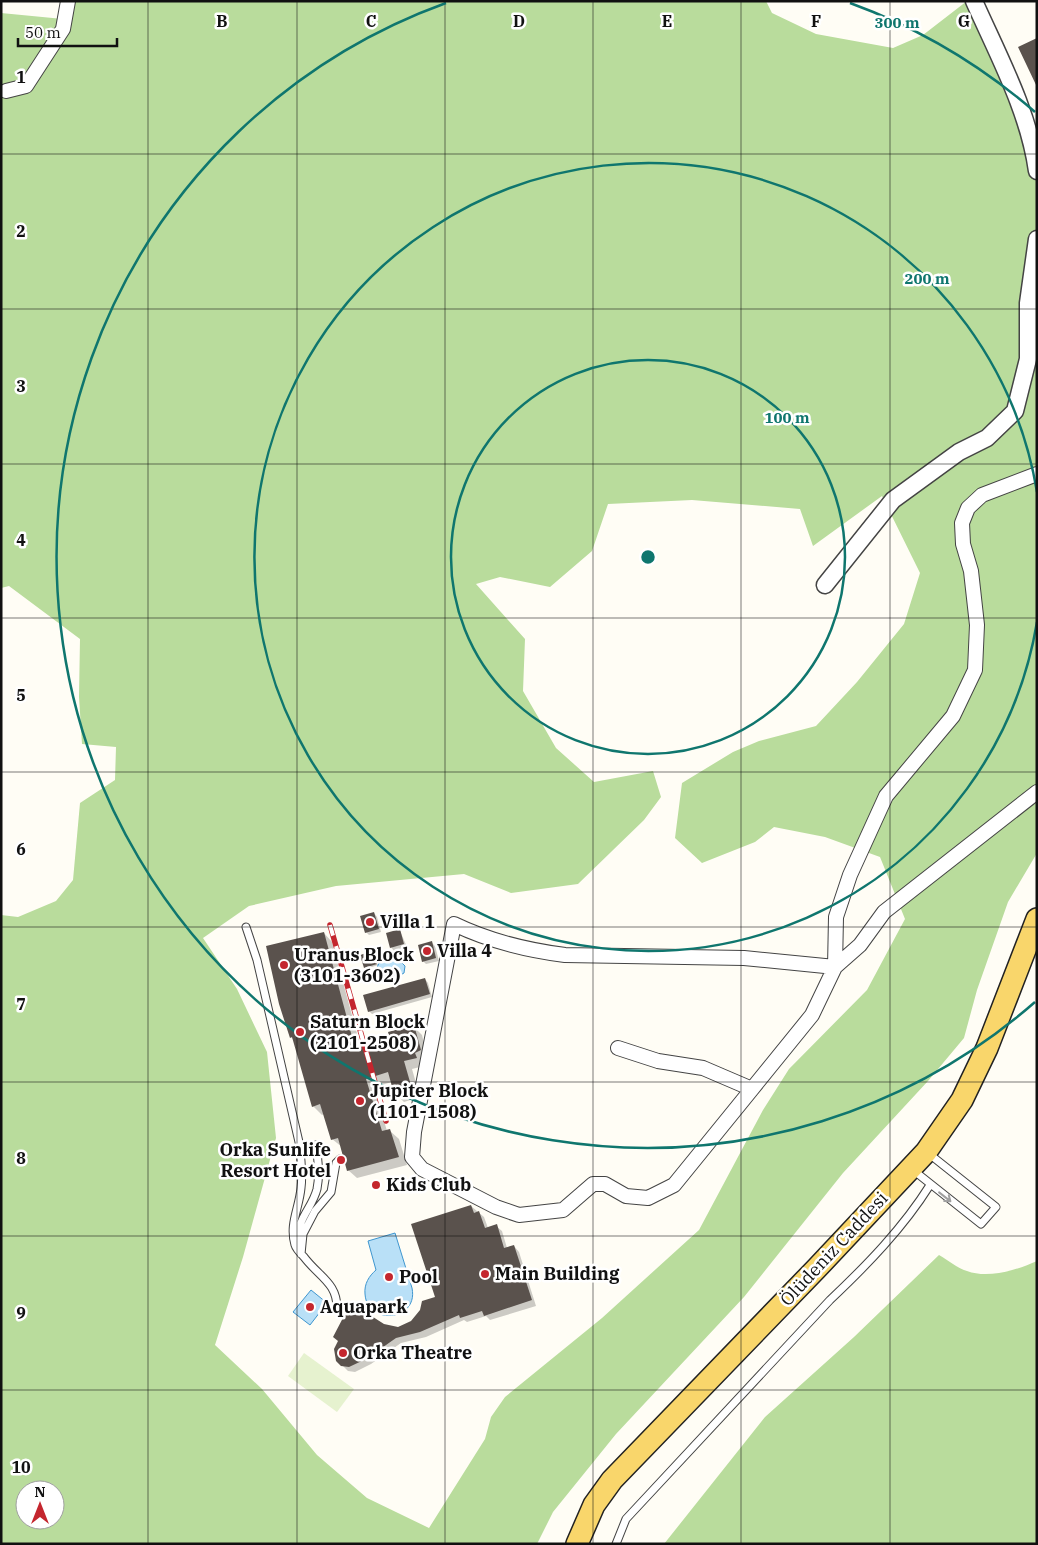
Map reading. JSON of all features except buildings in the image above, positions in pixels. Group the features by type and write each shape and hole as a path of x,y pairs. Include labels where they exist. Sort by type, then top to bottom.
{"main road":[{"name":"Ölüdeniz Caddesi","path":"579,1541 594,1505 612,1480 926,1152 962,1100 987,1048 1037,919"}],"street":[{"path":"6,91 26,86 42,65 63,29 68,1"},
{"path":"974,1 1001,61 1024,121 1037,171"},
{"path":"825,586 893,500 959,452 987,438 1016,411 1028,359 1028,303 1037,239"},
{"path":"835,967 836,917 850,875 868,834 886,796 953,716 975,670 977,625 971,571 963,544 962,523 968,508 982,495 1037,474"},
{"path":"835,967 744,958 564,955 536,951 492,940 454,924 414,1132 412,1157 422,1169 519,1216 563,1210 592,1184 604,1184 626,1196 648,1198 674,1185 812,1016 835,967 860,945 884,912 1037,792"},
{"path":"618,1048 658,1061 703,1068 752,1089"}],"lane":[{"path":"246,927 257,960 299,1142 302,1168 301,1190 292,1224 295,1247 314,1270 327,1281 337,1296 337,1310"},
{"path":"301,1254 298,1230 316,1191 319,1168 316,1145"},
{"path":"910,1168 981,1224 996,1207 926,1152"},
{"path":"301,1254 303,1234 316,1211 331,1192 336,1163 340,1159"},
{"path":"616,1544 626,1518 867,1263 906,1220 930,1185"}],"green space":[{"path":"71,1 766,1 772,13 816,34 893,48 923,35 967,1 1037,163 1037,853 1008,902 977,990 964,1038 928,1081 843,1173 744,1297 616,1434 553,1512 537,1544 1,1544 1,915 18,917 56,901 73,880 80,803 115,780 116,747 82,744 79,697 80,639 9,586 1,588 1,13 63,19","holes":["882,496 920,573 904,624 857,682 816,726 759,741 733,752 682,783 675,838 702,863 755,842 774,827 825,837 880,857 905,919 867,990 789,1069 763,1110 699,1230 602,1318 505,1397 491,1417 485,1439 429,1528 367,1498 317,1455 262,1389 215,1345 243,1257 276,1138 267,1052 237,989 203,938 249,906 336,886 464,874 511,893 578,884 644,820 661,797 653,771 594,782 556,748 523,691 525,639 476,584 500,577 550,587 592,551 608,504 692,500 800,509 813,546"]},
{"path":"939,1255 963,1270 984,1274 1012,1270 1037,1261 1037,1544 664,1544 765,1417 854,1337"},
{"path":"304,1353 354,1389 337,1412 288,1376"}],"water":[{"path":"397,958 405,966 404,973 388,980 371,981 371,973 376,970 379,963"},
{"name":"Pool","path":"395,1233 412,1288 412,1299 408,1307 401,1313 383,1315 374,1311 368,1304 365,1294 368,1280 376,1270 368,1241"},
{"name":"Aquapark","path":"311,1290 327,1303 310,1325 293,1312"}],"railway":[{"path":"330,925 386,1121"}],"place":[{"name":"Villa 1","path":"370,922"},
{"name":"Villa 4","path":"427,951"},
{"name":"Uranus Block (3101-3602)","path":"284,965"},
{"name":"Saturn Block (2101-2508)","path":"300,1032"},
{"name":"Jupiter Block (1101-1508)","path":"360,1101"},
{"name":"Orka Sunlife Resort Hotel","path":"341,1160"},
{"name":"Kids Club","path":"376,1185"},
{"name":"Main Building","path":"485,1274"},
{"name":"Pool","path":"389,1277"},
{"name":"Aquapark","path":"310,1307"},
{"name":"Orka Theatre","path":"343,1353"}]}
